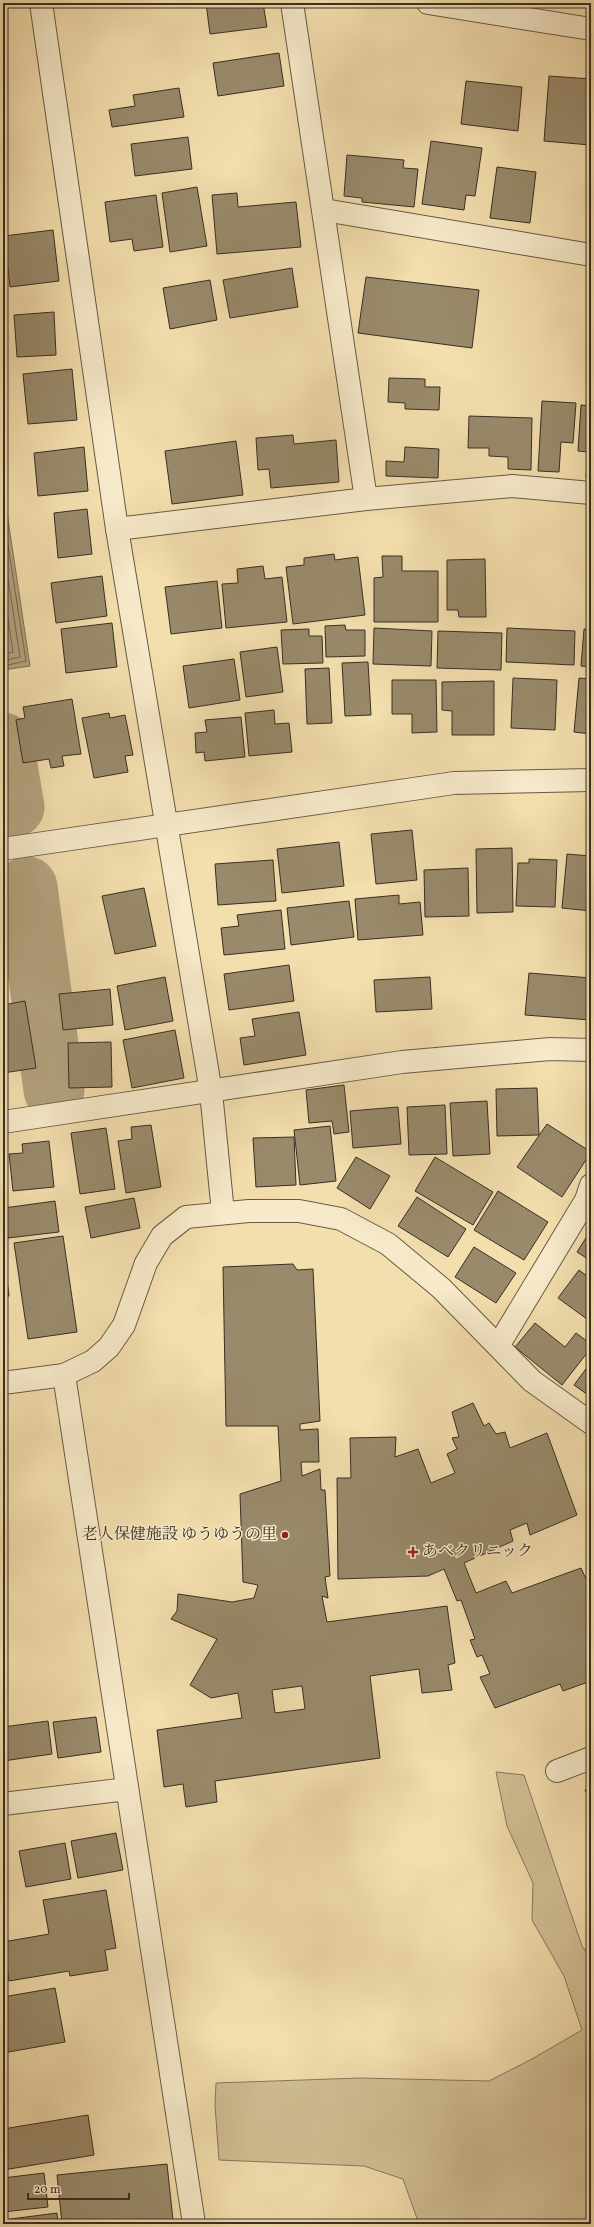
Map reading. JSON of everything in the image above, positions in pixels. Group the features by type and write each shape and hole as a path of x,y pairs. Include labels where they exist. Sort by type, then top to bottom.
{"street":[{"path":"41,3 117,529 210,1092 223,1212"},
{"path":"292,3 366,499"},
{"path":"428,3 591,29"},
{"path":"324,210 591,256"},
{"path":"117,529 366,499 512,486 591,493"},
{"path":"3,849 454,783 591,780"},
{"path":"3,1122 402,1062 550,1048 591,1050"},
{"path":"498,1346 586,1200 591,1185"},
{"path":"3,1383 64,1375 93,1360 109,1347 124,1325 146,1263 162,1236 186,1217 223,1212 299,1211 341,1219 388,1244 441,1288 532,1381 591,1423"},
{"path":"64,1375 194,2224"},
{"path":"558,1771 591,1758"},
{"path":"3,1804 127,1789"}],"shaded area":[{"path":"496,1772 524,1775 582,1946 591,1959 591,2224 419,2224 403,2179 364,2166 219,2160 215,2105 216,2083 360,2078 489,2081 532,2059 582,2030 564,1976 532,1920 533,1883 507,1826"}],"water":[{"path":"3,486 30,666 3,670"}],"building":[{"path":"206,3 263,3 267,27 210,34"},
{"path":"279,53 284,86 218,96 213,63"},
{"path":"549,76 591,79 590,145 544,141"},
{"path":"466,81 522,87 518,131 461,124"},
{"path":"179,88 184,117 112,127 109,110 135,106 133,95"},
{"path":"188,137 192,169 135,176 131,144"},
{"path":"431,141 482,148 475,196 466,195 464,210 422,204"},
{"path":"347,155 404,160 403,168 418,169 414,207 362,202 362,198 344,196"},
{"path":"497,167 536,172 530,223 490,218"},
{"path":"197,187 207,246 170,252 162,193"},
{"path":"237,193 238,207 296,202 301,247 217,254 212,195"},
{"path":"156,195 163,247 134,251 132,239 110,242 105,202"},
{"path":"53,230 59,281 10,287 4,236"},
{"path":"292,268 298,307 230,318 223,280"},
{"path":"366,277 479,290 472,348 358,333"},
{"path":"210,280 217,320 170,329 163,288"},
{"path":"54,312 56,355 17,357 14,315"},
{"path":"72,369 77,420 28,424 23,374"},
{"path":"389,378 425,379 425,387 440,387 439,410 405,409 405,403 388,402"},
{"path":"542,401 576,403 573,443 561,442 559,472 538,471"},
{"path":"581,405 591,406 591,477 586,477 588,452 578,451"},
{"path":"469,416 532,418 531,470 508,469 508,457 489,456 489,448 468,448"},
{"path":"293,435 294,444 336,440 339,482 271,488 269,469 258,470 256,438"},
{"path":"236,441 243,495 172,504 165,451"},
{"path":"84,447 88,491 38,496 34,453"},
{"path":"405,447 439,449 438,478 386,476 386,461 404,462"},
{"path":"87,509 92,554 58,558 54,513"},
{"path":"334,554 335,560 358,557 365,615 293,624 286,567 304,565 304,558"},
{"path":"382,556 402,556 402,571 438,571 438,622 374,622 374,578 383,577"},
{"path":"485,559 486,617 459,617 458,610 447,610 447,560"},
{"path":"263,566 265,579 282,577 287,622 226,628 222,584 238,583 237,569"},
{"path":"102,576 107,616 56,623 51,583"},
{"path":"217,581 222,628 171,634 165,587"},
{"path":"112,623 117,667 66,673 61,629"},
{"path":"345,625 346,630 365,630 365,656 326,657 325,626"},
{"path":"374,628 432,631 431,666 373,664"},
{"path":"507,628 575,631 574,665 506,662"},
{"path":"309,629 309,636 322,636 323,663 283,664 281,630"},
{"path":"584,629 591,630 591,667 581,666"},
{"path":"438,631 502,633 501,670 437,668"},
{"path":"277,647 283,692 246,697 240,652"},
{"path":"234,659 240,700 189,708 183,666"},
{"path":"368,662 371,715 345,716 342,663"},
{"path":"329,668 332,723 307,724 305,669"},
{"path":"513,678 557,680 555,730 511,728"},
{"path":"579,678 591,679 591,734 574,732"},
{"path":"392,680 436,680 437,732 412,733 412,714 392,714"},
{"path":"494,681 494,735 452,735 452,711 442,710 442,682"},
{"path":"72,699 81,754 62,756 64,766 51,768 49,759 23,763 16,720 25,718 23,707"},
{"path":"274,710 275,724 289,723 292,752 249,756 245,713"},
{"path":"109,713 110,718 125,715 133,755 125,756 128,772 94,778 82,718"},
{"path":"241,717 245,757 205,761 204,752 196,753 195,733 207,732 205,720"},
{"path":"412,830 417,880 376,884 371,834"},
{"path":"339,842 344,886 282,893 277,849"},
{"path":"512,848 513,912 477,913 476,849"},
{"path":"567,854 591,856 591,911 562,908"},
{"path":"529,859 557,860 555,907 516,906 518,863 529,863"},
{"path":"273,860 276,901 218,905 215,864"},
{"path":"468,868 469,916 425,917 424,870"},
{"path":"144,888 156,946 115,954 102,896"},
{"path":"399,895 399,904 420,902 423,935 358,940 355,899"},
{"path":"349,901 354,937 291,945 287,908"},
{"path":"281,910 285,949 224,955 221,928 239,926 237,915"},
{"path":"289,965 294,1001 229,1010 224,974"},
{"path":"529,973 591,978 590,1020 525,1015"},
{"path":"165,977 173,1021 125,1030 117,986"},
{"path":"430,977 432,1009 376,1012 374,980"},
{"path":"110,989 113,1025 63,1030 59,994"},
{"path":"25,1001 36,1068 3,1073 3,1005"},
{"path":"299,1012 306,1055 244,1065 240,1038 255,1036 252,1019"},
{"path":"175,1030 184,1078 132,1088 123,1040"},
{"path":"111,1042 112,1087 69,1088 68,1043"},
{"path":"344,1085 349,1132 334,1134 332,1121 309,1123 306,1090"},
{"path":"537,1088 539,1135 497,1136 496,1089"},
{"path":"487,1101 490,1154 453,1156 450,1103"},
{"path":"445,1105 447,1154 409,1155 407,1107"},
{"path":"398,1107 401,1144 353,1148 350,1111"},
{"path":"547,1124 591,1152 562,1197 517,1167"},
{"path":"151,1125 161,1187 126,1193 118,1141 132,1139 131,1127"},
{"path":"330,1126 336,1181 300,1185 294,1130"},
{"path":"106,1128 115,1189 80,1194 71,1133"},
{"path":"294,1137 296,1185 256,1187 253,1138"},
{"path":"49,1141 54,1187 13,1191 9,1154 23,1153 22,1144"},
{"path":"356,1157 390,1176 370,1209 337,1188"},
{"path":"435,1157 493,1192 473,1225 415,1191"},
{"path":"498,1191 548,1222 524,1260 474,1230"},
{"path":"417,1197 466,1229 448,1257 398,1226"},
{"path":"134,1198 140,1228 91,1238 85,1207"},
{"path":"55,1201 59,1232 8,1238 4,1208"},
{"path":"591,1230 591,1261 577,1252"},
{"path":"63,1236 77,1332 28,1339 14,1243"},
{"path":"474,1247 516,1273 496,1303 455,1277"},
{"path":"4,1255 9,1296 3,1297 3,1256"},
{"name":"老人保健施設 ゆうゆうの里","path":"293,1264 297,1270 313,1269 320,1421 300,1424 300,1430 318,1429 319,1462 301,1462 302,1476 320,1469 321,1490 325,1490 330,1576 325,1577 328,1598 322,1596 327,1622 447,1606 455,1663 448,1665 452,1690 422,1693 419,1669 370,1676 380,1758 215,1781 217,1802 186,1807 183,1784 164,1787 157,1730 242,1718 238,1693 211,1698 190,1685 217,1639 171,1619 177,1611 178,1594 232,1602 254,1598 258,1585 243,1582 240,1494 281,1481 278,1426 226,1426 223,1267","holes":["302,1686 305,1709 275,1713 272,1690"]},
{"path":"579,1270 591,1279 591,1322 558,1298"},
{"path":"3,1304 6,1331 3,1331"},
{"path":"535,1323 565,1347 576,1333 591,1344 591,1348 562,1385 515,1347"},
{"path":"591,1362 591,1397 574,1385"},
{"name":"あべクリニック","path":"473,1403 484,1426 489,1423 496,1434 505,1432 510,1448 547,1433 577,1515 530,1535 527,1523 510,1530 513,1541 464,1563 476,1593 506,1581 512,1593 581,1568 591,1590 591,1681 563,1691 560,1684 495,1708 480,1677 490,1674 482,1655 477,1657 470,1640 475,1639 461,1600 457,1601 444,1569 428,1576 338,1579 337,1478 351,1478 350,1438 396,1437 395,1457 418,1449 431,1483 455,1473 447,1454 457,1449 452,1438 459,1437 452,1412"},
{"path":"96,1717 101,1752 58,1758 53,1722"},
{"path":"48,1721 52,1754 3,1761 3,1727"},
{"path":"591,1787 591,1802 585,1790"},
{"path":"116,1833 123,1870 78,1878 71,1841"},
{"path":"65,1843 71,1879 26,1887 19,1851"},
{"path":"106,1890 116,1948 105,1950 108,1970 70,1976 69,1971 9,1981 3,1942 49,1934 43,1900"},
{"path":"55,1988 65,2042 3,2053 3,1997"},
{"path":"88,2115 94,2155 3,2170 3,2129"},
{"path":"167,2164 173,2220 134,2224 62,2224 57,2175"},
{"path":"44,2173 48,2207 3,2212 3,2178"},
{"path":"57,2213 58,2224 3,2224 3,2220"}],"waterway":[{"path":"3,743 14,807"},
{"path":"27,887 54,1090"}],"place":[{"name":"老人保健施設 ゆうゆうの里","path":"285,1535"},
{"name":"あべクリニック","path":"413,1552"}]}
